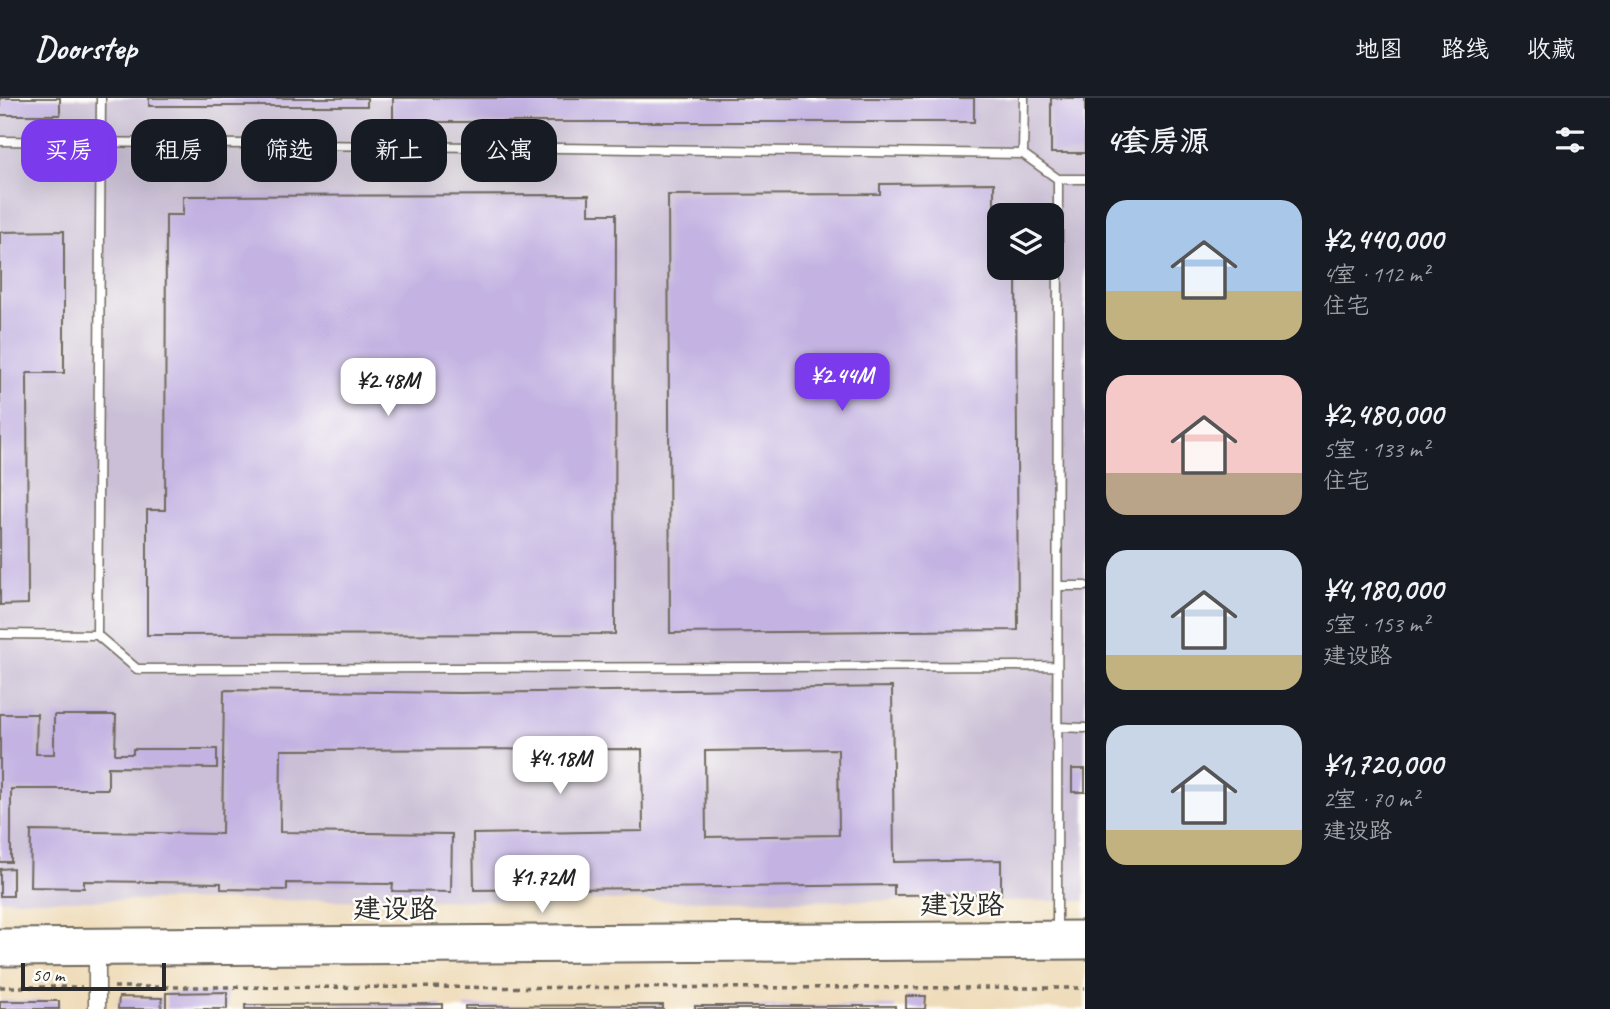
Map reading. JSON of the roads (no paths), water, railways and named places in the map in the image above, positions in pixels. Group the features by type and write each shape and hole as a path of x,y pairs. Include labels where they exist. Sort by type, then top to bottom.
{"street":[{"name":"建设路","path":"0,956 1057,940 1085,931"},
{"name":"建设路","path":"0,939 1057,940 1085,949"},
{"path":"97,955 97,1009"}],"lane":[{"path":"101,98 101,119"},
{"path":"1024,98 1024,154"},
{"path":"0,141 21,141"},
{"path":"117,142 1024,154 1058,179 1085,179"},
{"path":"1057,940 1058,179"},
{"path":"97,635 101,182"},
{"path":"1058,586 1085,586"},
{"path":"0,634 97,635 137,669 1058,666"},
{"path":"1058,727 1085,728"}]}
